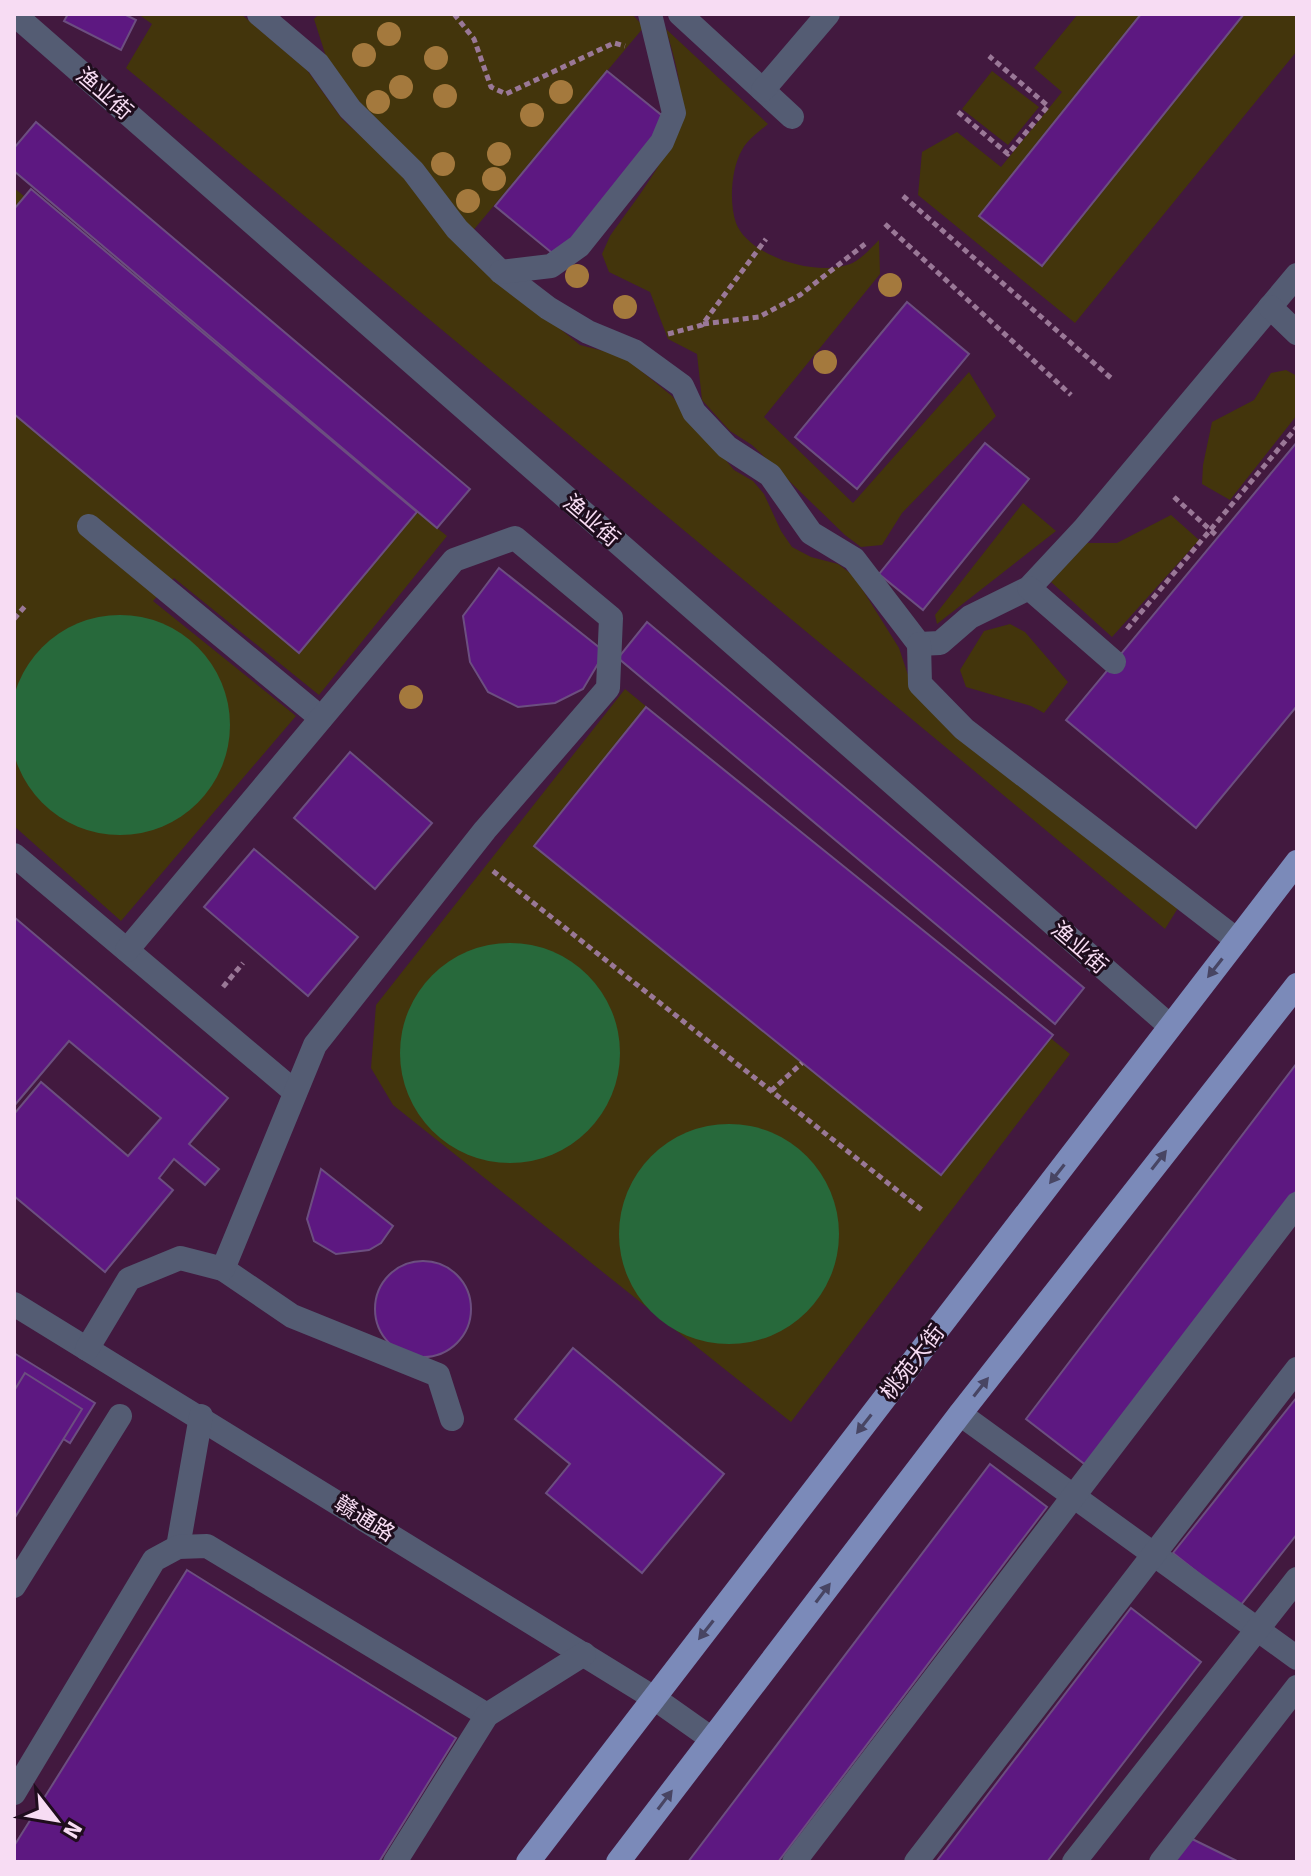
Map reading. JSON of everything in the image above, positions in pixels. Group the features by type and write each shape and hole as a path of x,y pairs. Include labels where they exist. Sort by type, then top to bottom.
{"main road":[{"name":"桃苑大街","path":"528,1862 1297,862"},
{"path":"618,1862 960,1414 1297,985"}],"street":[{"name":"渔业街","path":"14,14 1170,1026"},
{"path":"259,14 318,64 350,109 413,171 457,229 501,272 588,332 625,347 682,386 694,412 727,447 770,475 811,533 854,559 919,644 920,684 964,729 1237,940"},
{"path":"501,272 551,266 579,246 662,142 674,113 650,14"},
{"path":"680,14 792,117"},
{"path":"763,90 828,14"},
{"path":"919,644 940,643 970,617 1029,588 1084,529 1297,275"},
{"path":"1270,307 1297,333"},
{"path":"89,526 321,718"},
{"path":"127,950 454,560 515,538 611,618 608,688 468,851 315,1045 223,1269"},
{"path":"1029,588 1110,658"},
{"path":"14,855 295,1092"},
{"path":"794,1862 1297,1204"},
{"path":"87,1349 129,1279 180,1258 223,1269 292,1316 438,1375 452,1419"},
{"name":"赣通路","path":"14,1304 201,1416 584,1654 712,1739"},
{"path":"916,1862 1297,1369"},
{"path":"960,1414 1297,1658"},
{"path":"14,1586 120,1416"},
{"path":"178,1547 201,1416"},
{"path":"14,1793 154,1560 178,1547 207,1546 487,1715"},
{"path":"1074,1862 1297,1579"},
{"path":"395,1862 487,1715 584,1654"},
{"path":"1161,1862 1297,1687"}],"path":[{"path":"454,14 474,39 491,87 506,94 614,43 660,55"},
{"path":"958,112 1008,154 1048,106 989,56"},
{"path":"903,196 1111,378"},
{"path":"885,224 1071,395"},
{"path":"702,325 766,239"},
{"path":"625,347 702,325 759,317 800,295 865,244"},
{"path":"1110,658 1297,427"},
{"path":"1174,497 1218,537"},
{"path":"14,619 27,604"},
{"path":"468,851 922,1210"},
{"path":"771,1091 802,1063"}],"shaded area":[{"path":"138,14 241,14 307,70 342,119 407,178 471,256 580,345 623,356 672,396 734,470 753,481 764,494 792,547 811,557 838,564 854,576 899,648 911,684 953,735 1178,908 1165,929 126,68 152,24"},
{"path":"319,14 632,14 644,27 471,233 329,66 314,19"},
{"path":"1078,14 1297,14 1297,51 1075,323 918,195 922,152 957,132 1001,167 1062,92 1034,68"},
{"path":"666,29 768,124 744,146 735,167 732,206 736,223 744,235 756,246 789,262 826,268 856,261 879,240 880,274 764,417 853,503 969,372 996,416 902,513 882,545 861,547 845,535 752,445 730,431 702,400 697,354 668,339 650,292 609,272 602,254 610,236 661,161 680,114 679,82"},
{"path":"992,71 1039,107 1008,145 962,109"},
{"path":"14,188 447,536 319,695 174,578 153,601 296,716 121,921 14,826"},
{"path":"1286,370 1297,376 1297,415 1230,500 1202,484 1212,422 1254,400 1271,373"},
{"path":"1023,503 1056,531 937,624 935,615"},
{"path":"1171,515 1199,540 1112,637 1051,582 1085,543 1117,543"},
{"path":"120,615 141,617 162,624 198,647 221,683 228,704 228,746 221,767 198,803 162,826 141,833 120,835 99,833 78,826 42,803 19,767 12,746 10,725 12,704 19,683 42,647 78,624 99,617"},
{"path":"1010,624 1025,632 1068,682 1044,713 1031,706 966,687 960,670 984,631"},
{"path":"625,689 1070,1054 791,1422 393,1105 371,1068 376,1005"},
{"path":"510,943 552,951 588,975 612,1011 620,1053 612,1095 588,1131 552,1155 510,1163 468,1155 432,1131 408,1095 400,1053 408,1011 432,975 468,951"},
{"path":"729,1124 771,1132 807,1156 831,1192 839,1234 831,1276 807,1312 771,1336 729,1344 687,1336 651,1312 627,1276 619,1234 627,1192 651,1156 687,1132"}],"building":[{"path":"68,14 124,14 136,20 121,50 64,21"},
{"path":"1141,14 1244,14 1042,266 979,216"},
{"path":"607,71 670,122 557,257 495,206"},
{"path":"36,122 470,489 437,528 14,171 14,148"},
{"path":"31,189 417,512 299,653 14,414 14,209"},
{"path":"907,302 969,354 857,489 795,437"},
{"path":"1297,442 1297,706 1196,828 1066,720"},
{"path":"985,443 1029,479 923,610 879,574"},
{"path":"499,568 605,652 583,689 555,703 518,707 488,692 470,662 463,616"},
{"path":"647,622 1084,988 1055,1024 618,658"},
{"path":"646,707 1053,1035 941,1175 534,846"},
{"path":"350,752 432,823 375,889 294,818"},
{"path":"254,849 358,937 308,996 204,907"},
{"path":"14,917 228,1098 189,1144 219,1169 205,1185 174,1159 159,1178 173,1190 105,1272 14,1196 14,1114 41,1082 128,1156 161,1118 69,1041 14,1106"},
{"path":"1297,1063 1297,1190 1087,1466 1026,1419"},
{"path":"321,1169 393,1226 381,1243 369,1250 336,1254 314,1241 307,1219"},
{"path":"423,1261 441,1265 457,1275 467,1291 471,1309 467,1327 457,1343 441,1353 423,1357 405,1353 389,1343 379,1327 375,1309 379,1291 389,1275 405,1265"},
{"path":"573,1348 724,1474 642,1573 546,1493 570,1464 515,1419"},
{"path":"14,1353 95,1403 70,1443 14,1408"},
{"path":"25,1373 82,1409 14,1519 14,1391"},
{"path":"1297,1397 1297,1534 1240,1606 1173,1553"},
{"path":"990,1464 1047,1507 778,1862 688,1862"},
{"path":"187,1570 456,1738 379,1862 14,1862 14,1846"},
{"path":"1131,1608 1201,1662 1047,1862 936,1862"},
{"path":"1184,1835 1239,1862 1170,1862"}]}
